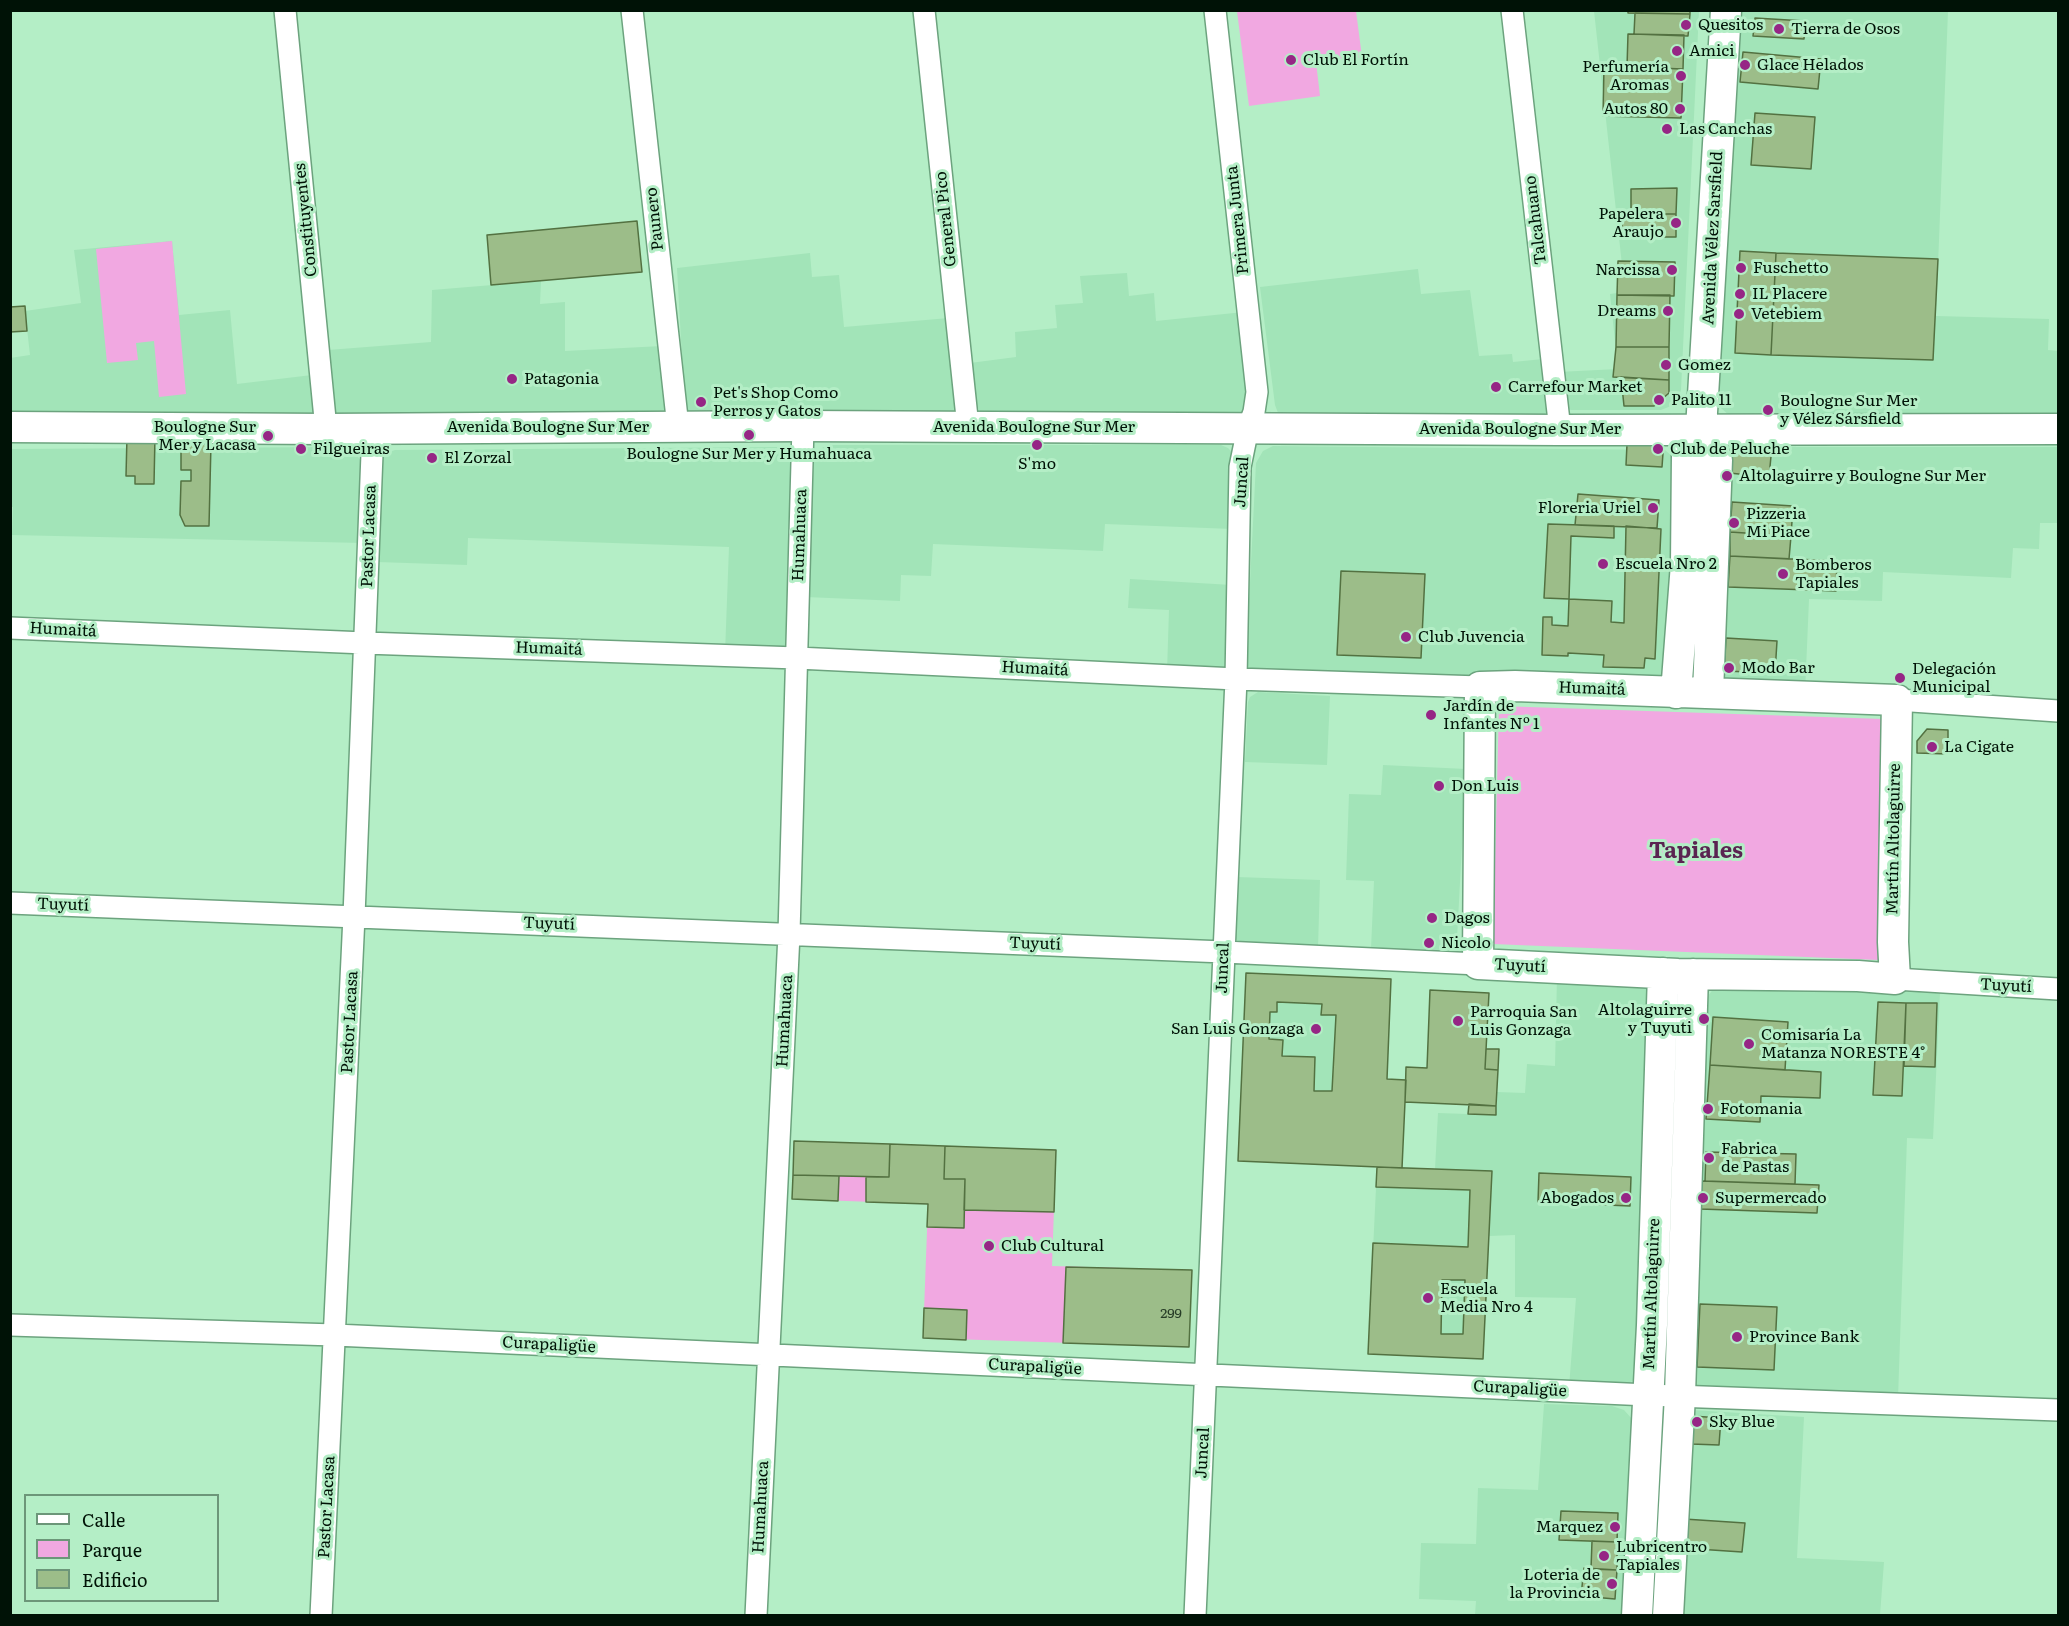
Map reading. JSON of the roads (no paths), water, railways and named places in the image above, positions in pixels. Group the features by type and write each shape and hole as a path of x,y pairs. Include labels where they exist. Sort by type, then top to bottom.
{"street":[{"name":"Constituyentes","path":"285,10 326,429"},
{"name":"Paunero","path":"632,10 678,427"},
{"name":"General Pico","path":"924,10 968,427"},
{"name":"Primera Junta","path":"1215,10 1257,392 1254,412 1248,428"},
{"name":"Talcahuano","path":"1512,10 1560,430"},
{"name":"Avenida Vélez Sarsfield","path":"1701,429 1726,10"},
{"name":"Humahuaca","path":"756,1616 789,934 803,426"},
{"name":"Avenida Boulogne Sur Mer","path":"10,427 2058,429"},
{"name":"Pastor Lacasa","path":"321,1616 336,1335 373,428"},
{"name":"Juncal","path":"1195,1616 1236,679 1240,467 1248,428"},
{"path":"1676,693 1717,460 1701,429"},
{"path":"1699,565 1708,693"},
{"name":"Humaitá","path":"10,628 797,658 1236,679 1480,687 1515,686 1897,700 2058,711"},
{"path":"1478,964 1480,687"},
{"name":"Martín Altolaguirre","path":"1895,979 1893,942 1897,700"},
{"name":"Tuyutí","path":"10,903 1224,952 1663,973 1858,976 2058,989"},
{"name":"Martín Altolaguirre","path":"1637,1616 1652,1325 1663,973"},
{"name":"Martín Altolaguirre","path":"1668,1616 1680,1395 1693,974"},
{"name":"Curapaligüe","path":"10,1325 336,1335 1648,1395 2058,1410"}],"place":[{"name":"Quesitos","path":"1686,25"},
{"name":"Tierra de Osos","path":"1779,29"},
{"name":"Amici","path":"1677,51"},
{"name":"Club El Fortín","path":"1291,60"},
{"name":"Glace Helados","path":"1745,65"},
{"name":"Perfumería Aromas","path":"1681,76"},
{"name":"Autos 80","path":"1680,109"},
{"name":"Las Canchas","path":"1667,129"},
{"name":"Papelera Araujo","path":"1676,223"},
{"name":"Fuschetto","path":"1741,268"},
{"name":"Narcissa","path":"1672,270"},
{"name":"IL Placere","path":"1740,294"},
{"name":"Dreams","path":"1668,311"},
{"name":"Vetebiem","path":"1739,314"},
{"name":"Gomez","path":"1666,365"},
{"name":"Patagonia","path":"512,379"},
{"name":"Carrefour Market","path":"1496,387"},
{"name":"Palito 11","path":"1659,400"},
{"name":"Pet's Shop Como Perros y Gatos","path":"701,402"},
{"name":"Boulogne Sur Mer y Vélez Sársfield","path":"1768,410"},
{"name":"Boulogne Sur Mer y Humahuaca","path":"749,435"},
{"name":"Boulogne Sur Mer y Lacasa","path":"268,436"},
{"name":"S'mo","path":"1037,445"},
{"name":"Filgueiras","path":"301,449"},
{"name":"Club de Peluche","path":"1658,449"},
{"name":"El Zorzal","path":"432,458"},
{"name":"Altolaguirre y Boulogne Sur Mer","path":"1727,476"},
{"name":"Floreria Uriel","path":"1653,508"},
{"name":"Pizzeria Mi Piace","path":"1734,523"},
{"name":"Escuela Nro 2","path":"1603,564"},
{"name":"Bomberos Tapiales","path":"1783,574"},
{"name":"Club Juvencia","path":"1406,637"},
{"name":"Modo Bar","path":"1729,668"},
{"name":"Delegación Municipal","path":"1900,678"},
{"name":"Jardín de Infantes Nº 1","path":"1431,715"},
{"name":"La Cigate","path":"1932,747"},
{"name":"Don Luis","path":"1439,786"},
{"name":"Dagos","path":"1432,918"},
{"name":"Nicolo","path":"1429,943"},
{"name":"Altolaguirre y Tuyuti","path":"1704,1019"},
{"name":"Parroquia San Luis Gonzaga","path":"1458,1021"},
{"name":"San Luis Gonzaga","path":"1316,1029"},
{"name":"Comisaría La Matanza NORESTE 4°","path":"1749,1044"},
{"name":"Fotomania","path":"1708,1109"},
{"name":"Fabrica de Pastas","path":"1709,1158"},
{"name":"Abogados","path":"1626,1198"},
{"name":"Supermercado","path":"1703,1198"},
{"name":"Club Cultural","path":"989,1246"},
{"name":"Escuela Media Nro 4","path":"1428,1298"},
{"name":"Province Bank","path":"1737,1337"},
{"name":"Sky Blue","path":"1697,1422"},
{"name":"Marquez","path":"1615,1527"},
{"name":"Lubricentro Tapiales","path":"1604,1556"},
{"name":"Loteria de la Provincia","path":"1612,1584"}],"district":[{"name":"Tapiales","path":"1696,852"}]}
